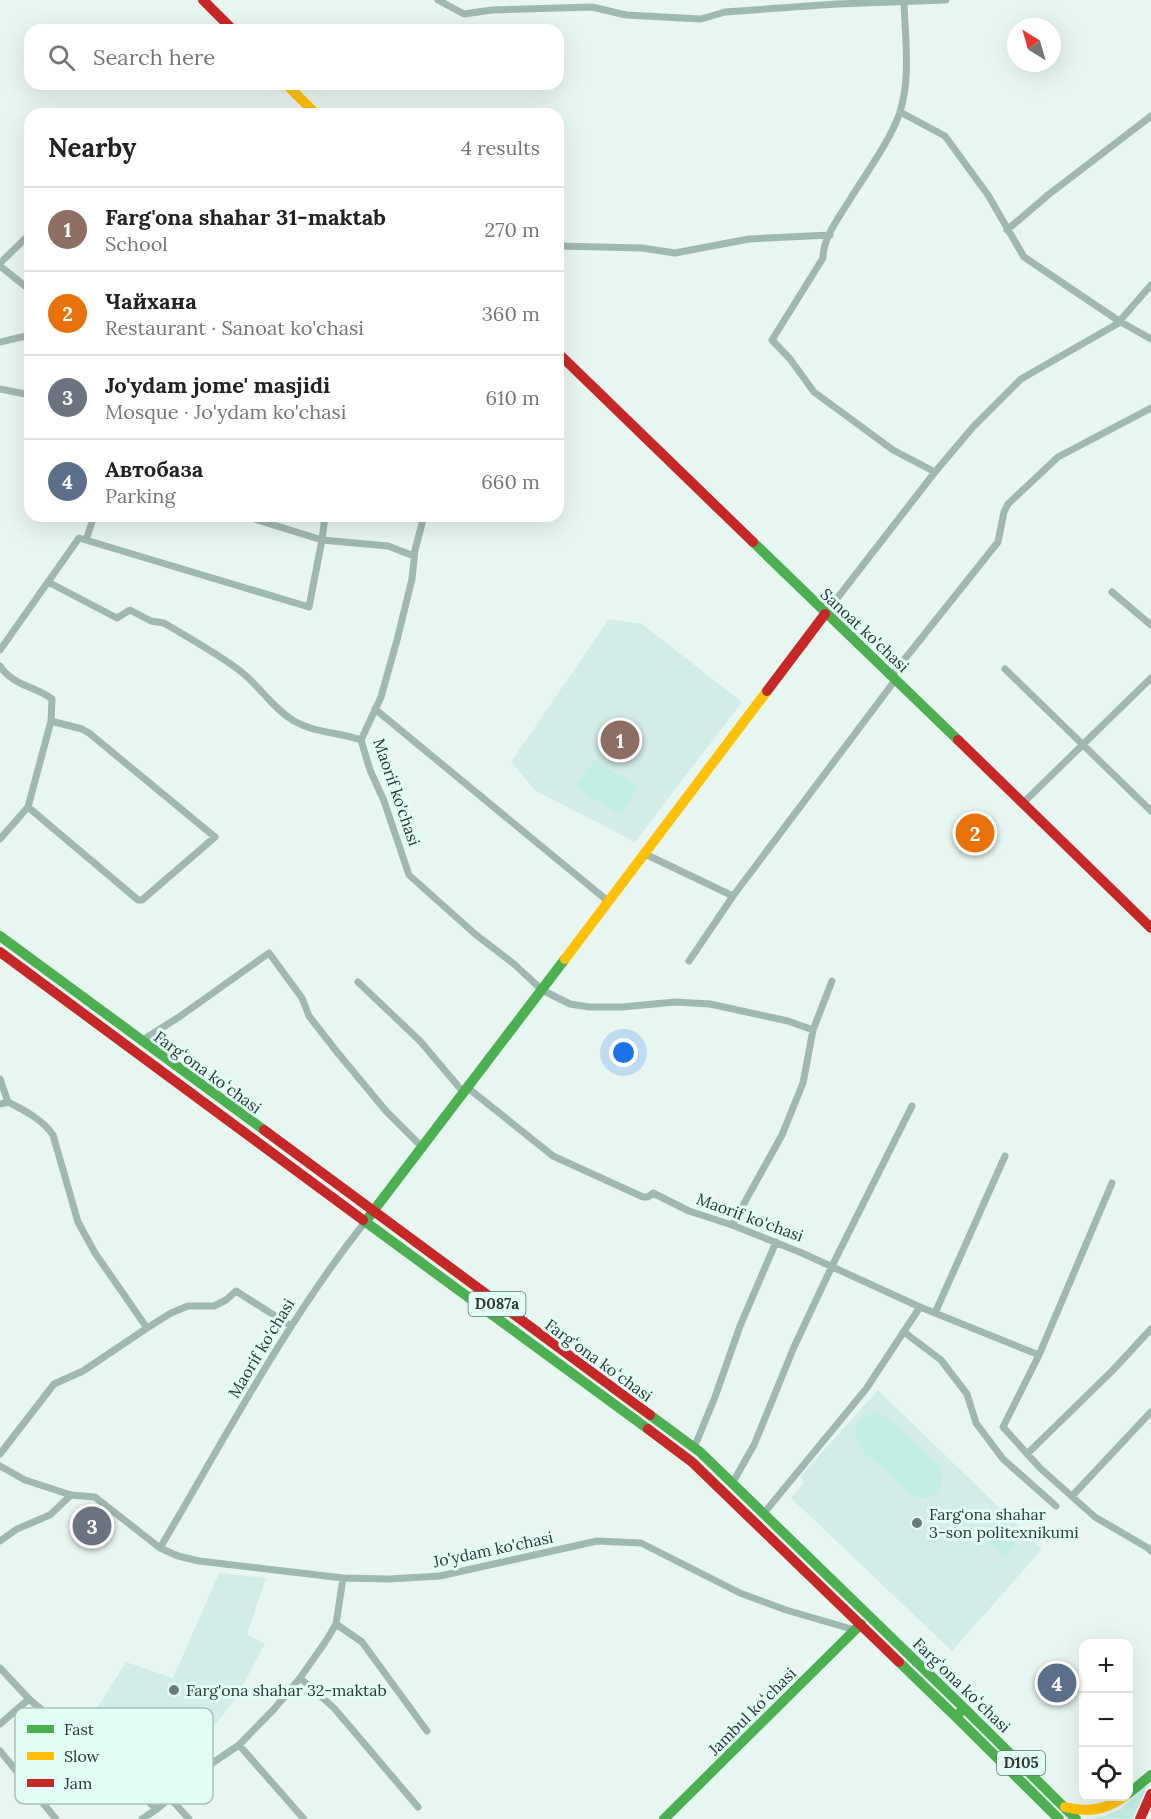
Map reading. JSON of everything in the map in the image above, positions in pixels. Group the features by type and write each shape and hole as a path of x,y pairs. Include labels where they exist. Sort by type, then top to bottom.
{"main road":[{"path":"203,0 226,24"},
{"path":"292,90 310,108"},
{"name":"Sanoat ko'chasi","path":"564,359 1151,928"},
{"name":"Maorif ko'chasi","path":"365,1222 825,614"},
{"name":"Fargʻona koʻchasi","path":"0,936 694,1448 733,1482 1076,1819"},
{"name":"Fargʻona koʻchasi","path":"0,952 692,1462 858,1627 956,1717 1057,1818"},
{"name":"Jambul koʻchasi","path":"664,1819 858,1627"},
{"path":"956,1717 964,1708"},
{"path":"1133,1790 1151,1775"},
{"path":"1140,1819 1151,1794"},
{"path":"1064,1807 1085,1812 1112,1806 1119,1801"}],"street":[{"path":"438,0 464,14 492,10 592,7 626,15 701,19 725,12 837,3 946,0"},
{"path":"905,1 906,75 900,112 881,150 835,223 823,249 823,258 772,340 790,359 814,392 893,450 934,472"},
{"path":"900,112 945,136 988,195 1024,257 1119,321 1151,339"},
{"path":"1008,230 1048,195 1151,116"},
{"path":"564,246 642,248 675,253 749,239 830,235"},
{"path":"24,240 0,264 24,285"},
{"path":"825,614 934,472 973,427 1021,379 1117,324 1151,285"},
{"path":"0,342 24,336"},
{"path":"0,389 24,394"},
{"path":"689,962 733,896 894,677 998,542 1008,504 1058,458 1151,408"},
{"path":"86,540 92,522"},
{"path":"264,522 322,540 388,546 414,556"},
{"path":"0,650 79,538 309,607 324,522"},
{"name":"Maorif ko'chasi","path":"422,522 414,556 412,579 381,697 361,740 409,875 542,990"},
{"path":"48,582 117,618 130,610 151,621 164,623 240,671 292,720 317,731 346,735 361,740"},
{"path":"1112,592 1151,626"},
{"path":"0,666 10,679 45,693 52,699 51,721 28,807 0,839"},
{"path":"1005,669 1151,811"},
{"path":"1023,803 1151,678"},
{"path":"375,709 609,902"},
{"path":"28,807 138,900 142,900 215,837 89,733 51,721"},
{"path":"645,854 733,896"},
{"path":"141,1041 269,953 302,998 309,1016 336,1052 386,1111 423,1148"},
{"path":"732,1225 782,1135 803,1083 813,1030 832,981"},
{"path":"358,982 420,1041 466,1090"},
{"path":"542,990 570,1004 589,1007 622,1007 675,1002 710,1004 788,1021 813,1030"},
{"path":"0,1079 8,1102 28,1113 49,1129 53,1135 78,1222 101,1263 147,1328"},
{"name":"Maorif ko'chasi","path":"466,1090 553,1156 643,1197 648,1197 653,1193 689,1212 776,1242 920,1307 1039,1355"},
{"path":"0,1104 8,1102"},
{"path":"733,1482 754,1445 794,1347 832,1266 912,1106"},
{"path":"935,1313 1005,1156"},
{"path":"1112,1183 1039,1355 1003,1427 1027,1454 1095,1517 1151,1551"},
{"name":"Maorif ko'chasi","path":"160,1548 291,1326 333,1263 365,1222"},
{"path":"694,1448 740,1326 776,1242"},
{"path":"0,1454 54,1384 83,1371 171,1313 188,1306 214,1306 226,1300 236,1291 291,1326"},
{"path":"764,1513 866,1389 920,1307"},
{"path":"1027,1454 1113,1370 1151,1329"},
{"path":"904,1332 941,1360 967,1394 976,1423 1003,1459 1056,1506"},
{"path":"1072,1496 1151,1412"},
{"name":"Jo'ydam ko'chasi","path":"0,1466 25,1480 70,1495 95,1497 160,1548 178,1556 199,1561 343,1578 389,1579 440,1576 597,1541 641,1543 740,1593 786,1610 858,1627"},
{"path":"0,1541 16,1529 50,1515 70,1495"},
{"path":"213,1762 239,1744 275,1708 300,1678 336,1624 343,1578"},
{"path":"336,1624 362,1642 383,1674 427,1731"},
{"path":"0,1668 40,1708"},
{"path":"300,1678 334,1708 418,1807"},
{"path":"19,1708 29,1699"},
{"path":"0,1724 15,1711"},
{"path":"239,1744 304,1819"},
{"path":"0,1751 15,1769"},
{"path":"44,1804 56,1819"},
{"path":"152,1804 158,1809"},
{"path":"142,1819 163,1804"},
{"path":"175,1804 189,1819"}],"shaded area":[{"path":"609,619 642,624 742,702 635,842 536,791 511,762"},
{"name":"Farg‘ona shahar 3-son politexnikumi","path":"878,1390 1042,1549 952,1651 791,1498 805,1482 800,1477"},
{"path":"219,1573 266,1578 247,1634 265,1644 234,1701 213,1728 213,1708 97,1708 126,1662 173,1678"}],"green space":[{"path":"594,760 638,788 620,815 576,787"},
{"path":"876,1413 888,1419 939,1466 942,1480 935,1494 922,1498 911,1495 864,1452 856,1439 857,1425 865,1416"},
{"path":"993,1523 1017,1544 1006,1557 982,1536"},
{"path":"1146,1785 1133,1819 1088,1818 1105,1816 1121,1809 1129,1801 1133,1801 1133,1797"}],"traffic: fast":[{"path":"753,542 958,740"},
{"path":"0,936 264,1130"},
{"path":"365,1222 565,959"},
{"path":"363,1220 648,1429"},
{"path":"650,1415 700,1452 964,1708"},
{"path":"664,1819 861,1624"},
{"path":"899,1662 956,1717"},
{"path":"1059,1819 956,1717 964,1708 1076,1819"},
{"path":"1133,1790 1151,1775"}],"traffic: slow":[{"path":"292,90 310,108"},
{"path":"565,959 767,691"},
{"path":"1065,1807 1089,1810 1104,1807 1116,1801"}],"traffic: jam":[{"path":"203,0 227,24"},
{"path":"564,359 753,542"},
{"path":"767,691 825,614"},
{"path":"958,740 1151,928"},
{"path":"0,952 363,1220"},
{"path":"264,1130 650,1415"},
{"path":"648,1429 692,1462 899,1662"},
{"path":"1140,1819 1151,1794"}],"place":[{"name":"Farg'ona shahar 31-maktab","path":"620,740"},
{"name":"Чайхана","path":"975,833"},
{"name":"Farg‘ona shahar 3-son politexnikumi","path":"917,1523"},
{"name":"Jo'ydam jome' masjidi","path":"92,1526"},
{"name":"Автобаза","path":"1057,1683"},
{"name":"Farg'ona shahar 32-maktab","path":"174,1690"}]}
